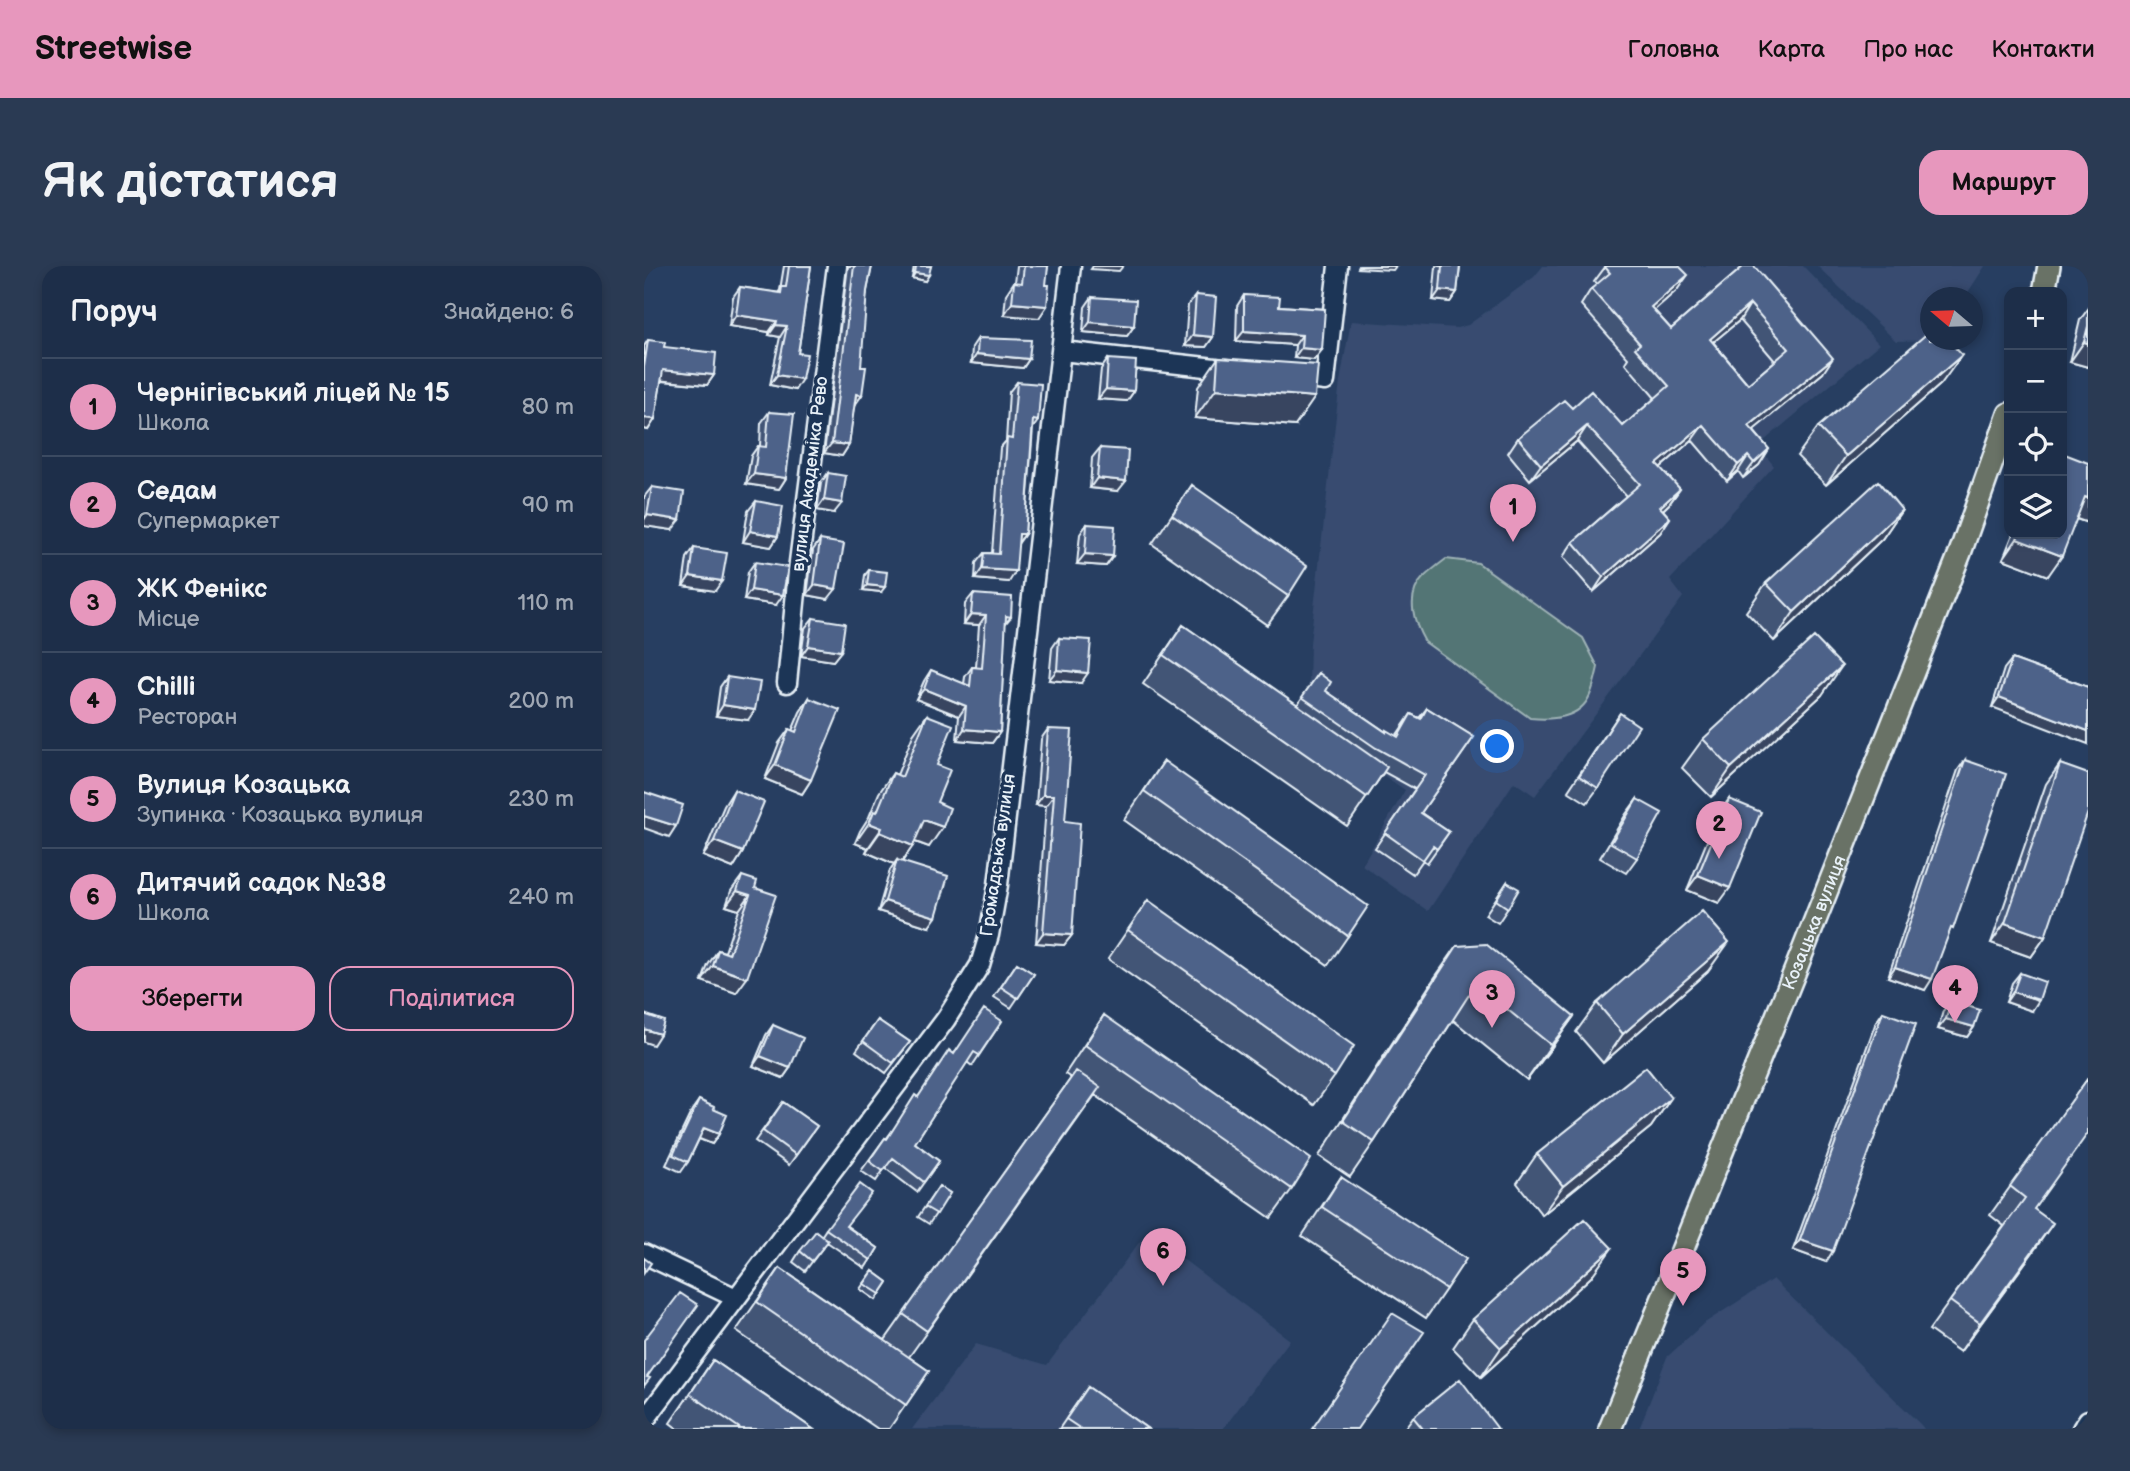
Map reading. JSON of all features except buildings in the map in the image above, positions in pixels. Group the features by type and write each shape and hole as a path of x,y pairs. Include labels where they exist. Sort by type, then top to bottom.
{"main road":[{"path":"2045,287 2049,266"},
{"name":"Козацька вулиця","path":"1610,1429 1960,553 2004,428"}],"street":[{"name":"вулиця Академіка Рево","path":"787,683 799,562 836,266"},
{"name":"Громадська вулиця","path":"644,1421 946,1019 980,965 989,935 998,885 1072,266"},
{"path":"1274,375 1325,381 1338,266"},
{"path":"1062,351 1248,372"},
{"path":"644,1254 736,1298"},
{"path":"2082,1429 2088,1420"}],"shaded area":[{"path":"1543,266 1803,266 1879,344 1758,446 1774,466 1670,580 1683,597 1535,796 1514,782 1428,911 1362,865 1405,790 1293,714 1309,687 1310,643 1340,381 1351,321 1457,328 1468,325 1534,277"},
{"path":"1817,266 1985,266 1971,287 1920,287 1920,340 1896,341"},
{"path":"1147,1232 1290,1340 1223,1429 912,1429 976,1344 1047,1365"},
{"path":"1773,1279 1924,1429 1639,1429 1667,1357 1703,1324"}],"green space":[{"path":"1446,559 1478,563 1583,638 1598,667 1590,695 1580,709 1556,718 1530,718 1425,642 1413,610 1414,593 1423,578"}],"place":[{"name":"Чернігівський ліцей № 15","path":"1513,542"},
{"name":"Седам","path":"1719,859"},
{"name":"Chilli","path":"1955,1023"},
{"name":"ЖК Фенікс","path":"1492,1028"},
{"name":"Дитячий садок №38","path":"1163,1286"},
{"name":"Вулиця Козацька","path":"1683,1306"}]}
